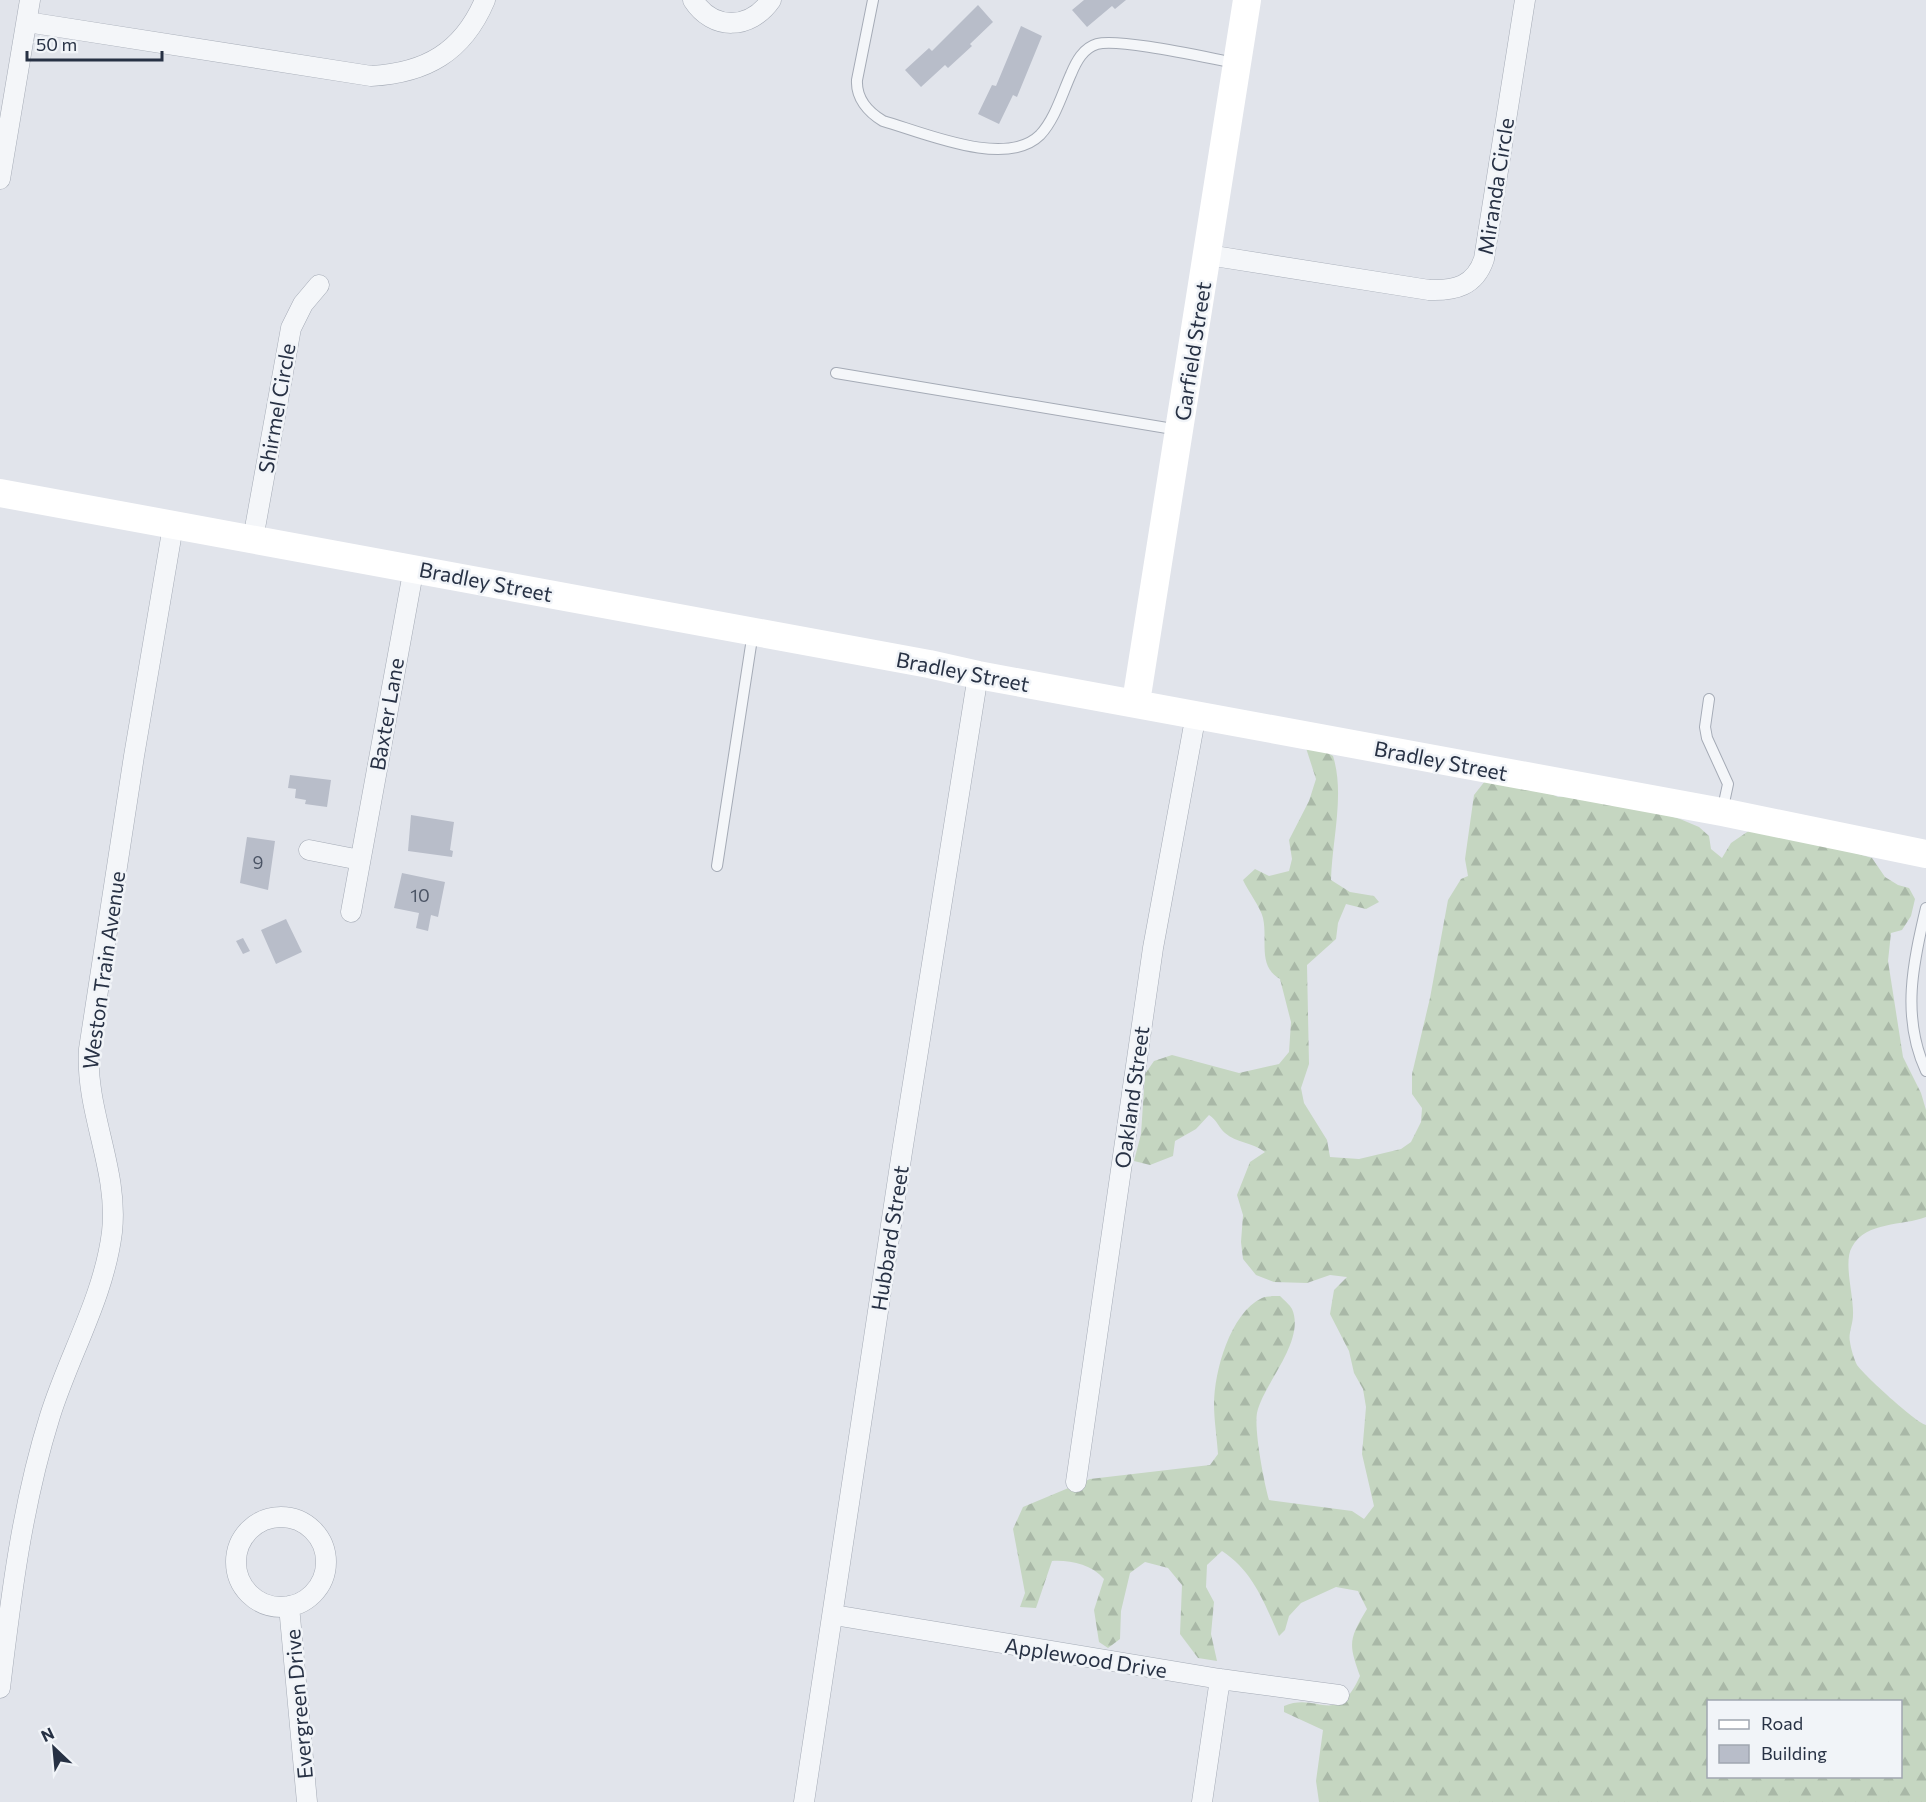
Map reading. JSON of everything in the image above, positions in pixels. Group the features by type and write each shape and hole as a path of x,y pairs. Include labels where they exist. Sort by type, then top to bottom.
{"main road":[{"name":"Garfield Street","path":"1136,702 1247,0"},
{"name":"Bradley Street","path":"0,493 173,526 414,567 978,675 1136,702 1722,812 1926,854"}],"street":[{"path":"0,178 30,0"},
{"path":"27,22 371,76 416,70 446,53 468,31 485,0"},
{"path":"693,0 711,20 726,24 740,24 753,19 771,0"},
{"name":"Miranda Circle","path":"1208,255 1429,290 1453,289 1471,281 1484,259 1524,0"},
{"name":"Shirmel Circle","path":"253,539 291,328 303,304 319,285"},
{"name":"Weston Train Avenue","path":"0,1688 14,1575 32,1477 51,1414 98,1292 112,1233 112,1181 87,1072 134,756 173,526"},
{"name":"Baxter Lane","path":"351,912 414,567"},
{"name":"Hubbard Street","path":"804,1802 902,1152 978,675"},
{"name":"Oakland Street","path":"1076,1482 1153,948 1196,714"},
{"path":"309,850 360,860"},
{"name":"Evergreen Drive","path":"274,1518 288,1518 302,1523 314,1532 324,1551 326,1565 319,1586 309,1597 289,1606 274,1606 254,1598 240,1581 237,1566 240,1545 248,1532 260,1523 274,1518"},
{"name":"Evergreen Drive","path":"289,1606 307,1802"},
{"name":"Applewood Drive","path":"834,1615 1220,1679 1340,1695"},
{"path":"1202,1802 1220,1679"}],"lane":[{"path":"873,0 857,80 859,95 865,105 873,115 883,121 977,148 1012,148 1039,136 1051,119 1076,63 1082,54 1095,45 1118,44 1237,63"},
{"path":"836,373 1179,430"},
{"path":"717,866 753,632"},
{"path":"1709,699 1705,726 1707,738 1728,784 1722,812"},
{"path":"1926,908 1910,986 1915,1037 1926,1071"}],"green space":[{"path":"1317,747 1333,756 1336,771 1338,801 1331,880 1350,892 1374,896 1379,902 1366,909 1346,904 1338,923 1336,939 1307,965 1309,1064 1301,1088 1304,1103 1327,1140 1330,1157 1359,1159 1401,1149 1411,1142 1421,1122 1422,1108 1412,1094 1412,1074 1430,998 1448,900 1461,879 1468,876 1465,859 1474,795 1485,781 1541,789 1558,797 1581,795 1634,805 1680,819 1699,827 1709,836 1711,849 1722,858 1731,843 1750,830 1807,839 1872,858 1885,877 1898,885 1909,888 1915,899 1911,916 1902,930 1891,933 1888,961 1903,1057 1921,1093 1926,1110 1926,1217 1876,1228 1866,1233 1852,1247 1848,1261 1853,1307 1850,1339 1857,1365 1879,1388 1926,1425 1926,1802 1319,1802 1316,1781 1323,1730 1284,1712 1284,1706 1307,1702 1334,1705 1343,1701 1351,1692 1360,1676 1352,1641 1367,1609 1358,1591 1336,1587 1301,1603 1289,1616 1285,1630 1279,1636 1250,1578 1233,1559 1222,1551 1207,1565 1206,1587 1214,1602 1211,1634 1217,1661 1198,1658 1180,1634 1182,1585 1168,1568 1145,1562 1130,1573 1121,1611 1120,1639 1108,1648 1099,1642 1094,1610 1104,1579 1087,1566 1066,1561 1052,1561 1036,1608 1020,1607 1025,1593 1013,1529 1023,1507 1090,1479 1210,1465 1218,1454 1214,1404 1221,1360 1241,1316 1264,1297 1280,1296 1292,1309 1295,1321 1289,1348 1257,1413 1258,1444 1269,1500 1352,1511 1364,1519 1374,1506 1362,1454 1366,1407 1363,1389 1354,1373 1349,1351 1330,1314 1334,1290 1347,1277 1330,1275 1307,1283 1274,1282 1256,1275 1243,1259 1241,1242 1243,1215 1237,1195 1250,1162 1265,1152 1229,1136 1209,1115 1196,1129 1175,1141 1173,1156 1150,1165 1134,1161 1141,1134 1145,1074 1154,1061 1172,1055 1239,1073 1279,1064 1289,1052 1291,1022 1280,979 1268,967 1263,918 1243,880 1255,869 1269,876 1289,871 1292,859 1289,840 1309,801 1316,779 1306,748"}],"building":[{"path":"1084,0 1126,0 1115,9 1112,6 1087,27 1072,10"},
{"path":"978,5 993,22 948,68 945,65 921,87 905,70 929,48 932,51"},
{"path":"1021,26 1042,36 1017,97 1013,95 999,124 978,114 992,85 996,86"},
{"path":"290,775 331,780 327,807 305,804 306,800 295,798 296,789 288,788"},
{"path":"411,815 454,822 450,850 453,851 452,857 408,851"},
{"path":"247,837 275,841 268,890 240,883"},
{"path":"402,873 445,882 438,917 431,915 428,931 416,928 419,913 394,908"},
{"path":"286,919 302,952 276,964 261,930"},
{"path":"243,938 250,951 243,954 236,941"}]}
